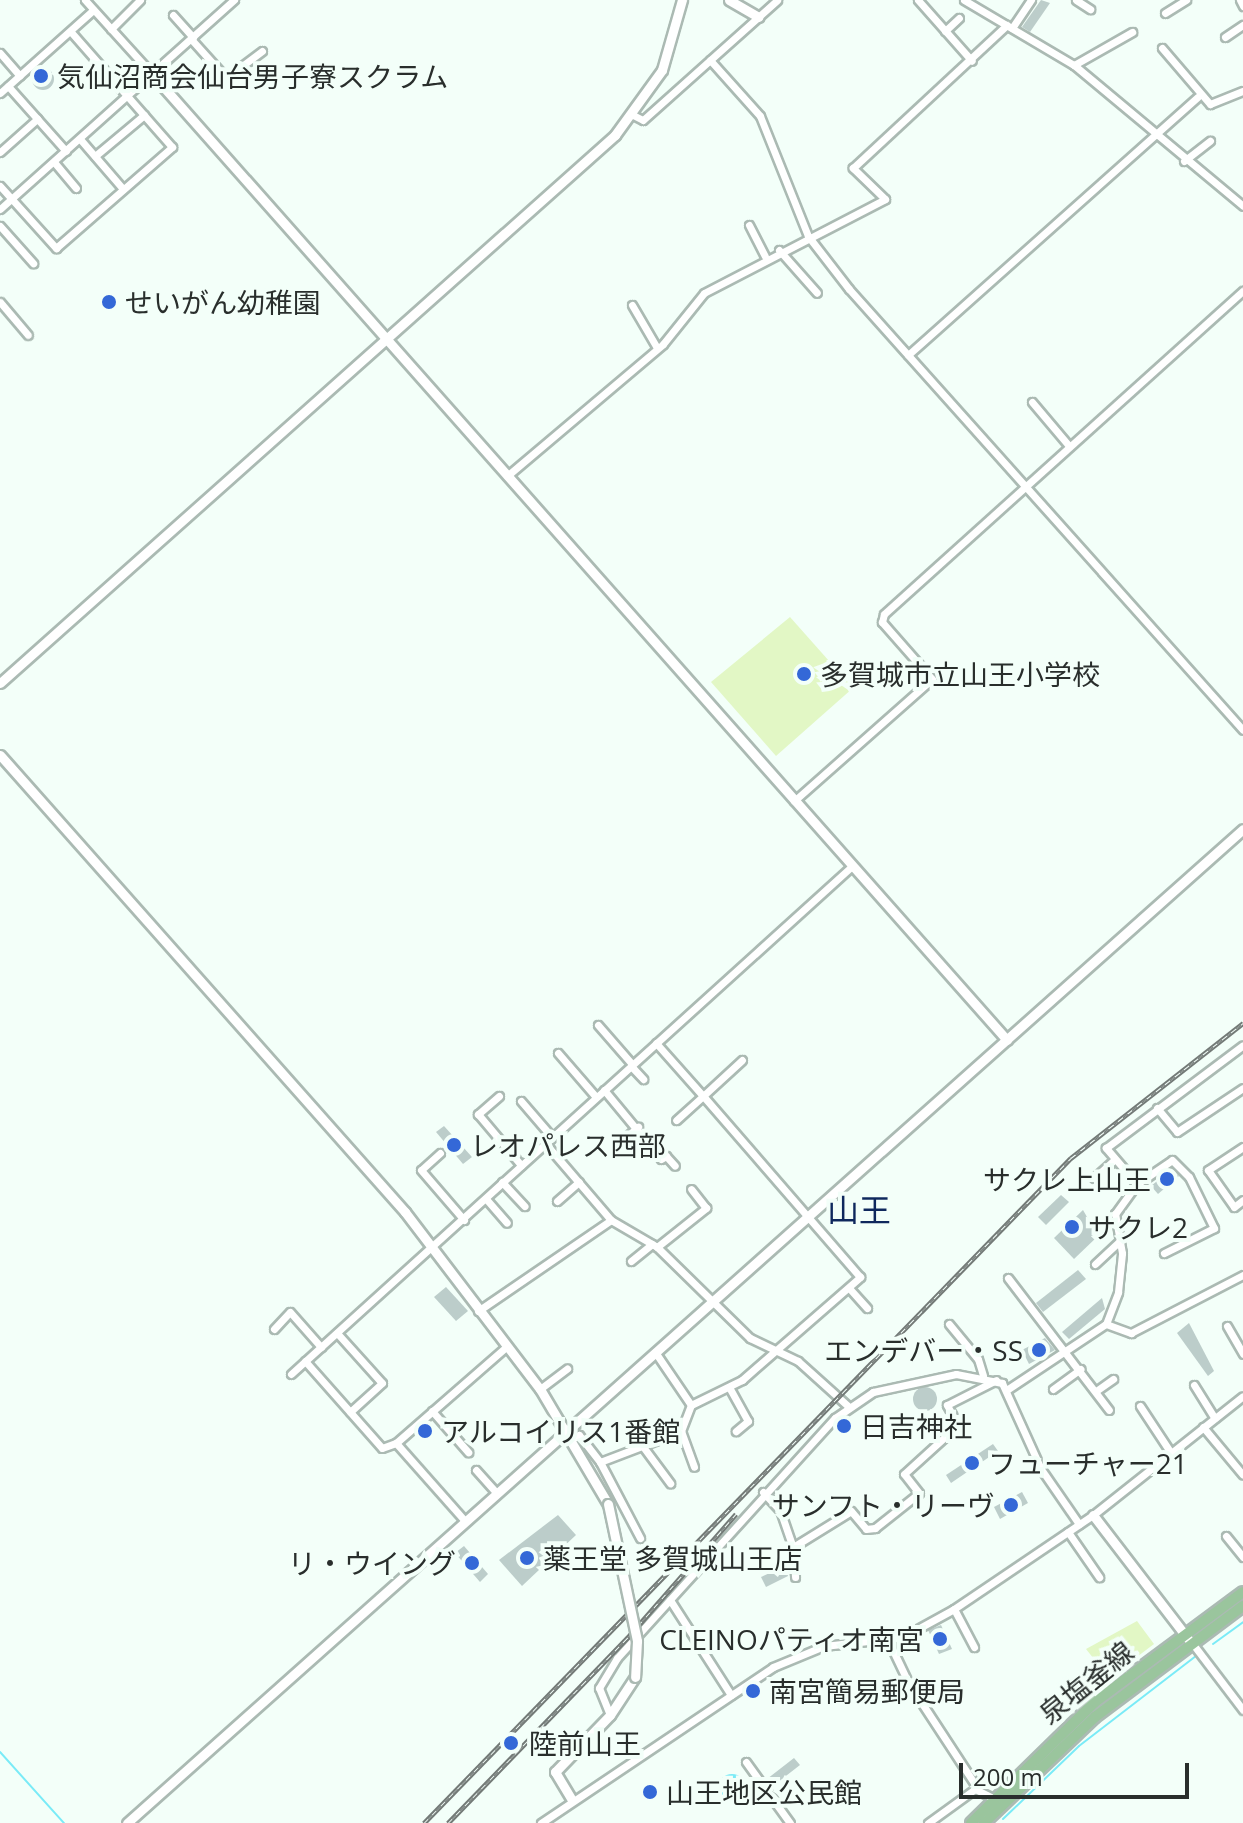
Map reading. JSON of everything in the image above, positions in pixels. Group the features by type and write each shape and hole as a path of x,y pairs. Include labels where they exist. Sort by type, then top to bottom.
{"main road":[{"name":"泉塩釜線","path":"984,1823 1058,1750 1243,1592"},
{"name":"泉塩釜線","path":"971,1823 991,1799 1095,1702 1243,1606"}],"street":[{"path":"85,0 1007,1040"},
{"path":"111,29 140,0"},
{"path":"0,209 234,0"},
{"path":"0,683 633,115 668,57 682,0"},
{"path":"729,0 758,17"},
{"path":"633,115 643,120 777,0"},
{"path":"918,0 972,61"},
{"path":"964,0 1074,65 1184,161 1243,206"},
{"path":"507,476 656,346 704,293 765,256 885,199 853,168 1010,27 1031,0"},
{"path":"1076,0 1090,9"},
{"path":"1165,13 1186,0"},
{"path":"1240,0 1243,6"},
{"path":"0,93 93,10"},
{"path":"173,15 226,78 262,51"},
{"path":"945,31 959,18"},
{"path":"1231,37 1243,25"},
{"path":"0,186 56,248 172,147 70,31"},
{"path":"1074,65 1132,32"},
{"path":"1162,48 1198,97 1210,104 1243,91"},
{"path":"0,53 20,76"},
{"path":"710,60 769,132 808,236 908,355 1243,730"},
{"path":"8,86 66,151"},
{"path":"908,355 1198,97"},
{"path":"95,156 144,115"},
{"path":"0,152 37,119"},
{"path":"80,139 123,189"},
{"path":"1184,161 1210,141"},
{"path":"54,162 76,188"},
{"path":"749,225 765,256"},
{"path":"0,226 33,263"},
{"path":"779,250 817,293"},
{"path":"794,801 932,679 882,622 884,614 1243,291"},
{"path":"0,302 28,335"},
{"path":"632,305 656,346"},
{"path":"0,321 9,313"},
{"path":"1032,402 1069,446"},
{"path":"0,755 405,1212 476,1312 540,1389 570,1434 608,1504 637,1641 635,1677 610,1715 555,1772 572,1800"},
{"path":"127,1823 465,1521 570,1434 655,1352 1243,829"},
{"path":"291,1374 487,1200 502,1182 851,867"},
{"path":"598,1025 643,1079"},
{"path":"656,1043 861,1275 729,1387 691,1405 681,1431 694,1467"},
{"path":"1137,1184 1106,1148 1243,1045"},
{"path":"558,1053 596,1097"},
{"path":"676,1120 742,1060"},
{"path":"1157,1108 1177,1132 1243,1088"},
{"path":"604,1090 638,1127 661,1159 666,1156 675,1166"},
{"path":"499,1096 478,1114 521,1165"},
{"path":"521,1101 579,1182 611,1220 655,1246 750,1338 798,1361 848,1406"},
{"path":"617,1145 638,1127"},
{"path":"1243,1147 1208,1170 1234,1207 1243,1200"},
{"path":"440,1153 421,1170 464,1220"},
{"path":"1094,1178 1115,1159"},
{"path":"1008,1389 1106,1324 1118,1292 1119,1242 1113,1222 1137,1184 1159,1164 1180,1163 1214,1228 1164,1253"},
{"path":"502,1182 524,1206"},
{"path":"557,1201 579,1182"},
{"path":"631,1261 706,1208 691,1189"},
{"path":"487,1200 507,1223"},
{"path":"476,1312 611,1220"},
{"path":"1095,1264 1119,1242"},
{"path":"1106,1324 1131,1333 1243,1275"},
{"path":"1008,1278 1066,1349 1109,1410"},
{"path":"849,1288 867,1308"},
{"path":"274,1329 290,1312 321,1347"},
{"path":"949,1324 978,1359 983,1375"},
{"path":"1227,1326 1243,1354"},
{"path":"337,1333 382,1383 350,1412"},
{"path":"305,1361 382,1448 396,1443 505,1348"},
{"path":"655,1352 691,1405"},
{"path":"540,1389 567,1369"},
{"path":"1053,1389 1081,1369"},
{"path":"610,1715 600,1702 604,1674 763,1492 848,1406 887,1387 983,1375 996,1380 1008,1389 1039,1465 1079,1524"},
{"path":"1096,1391 1113,1379"},
{"path":"793,1547 851,1511 866,1529 875,1528 919,1493 904,1474 958,1425 947,1405 996,1380"},
{"path":"1194,1385 1215,1418"},
{"path":"729,1387 748,1421 736,1431"},
{"path":"541,1823 731,1695 803,1652 888,1640 954,1609 1093,1515 1243,1396"},
{"path":"1140,1406 1171,1453"},
{"path":"432,1411 468,1452"},
{"path":"1203,1427 1243,1475"},
{"path":"600,1462 644,1448 681,1431"},
{"path":"570,1434 579,1435 600,1462 640,1538"},
{"path":"396,1443 465,1521"},
{"path":"644,1448 670,1483"},
{"path":"476,1470 497,1493"},
{"path":"763,1492 780,1510 793,1547 795,1577"},
{"path":"1093,1515 1243,1710"},
{"path":"1068,1532 1099,1577"},
{"path":"1226,1536 1243,1557"},
{"path":"670,1600 731,1695"},
{"path":"954,1609 974,1647"},
{"path":"888,1640 908,1682 978,1789 991,1799 1058,1750"},
{"path":"746,1762 790,1823"},
{"path":"928,1823 978,1789"}],"green space":[{"path":"790,617 853,688 776,756 711,682"},
{"path":"1137,1621 1154,1644 1109,1678 1086,1649"}],"water":[{"path":"732,1774 742,1778 746,1788 742,1798 732,1802 722,1798 718,1788 722,1778"}],"building":[{"path":"1041,0 1050,3 1030,32 1022,27"},
{"name":"気仙沼商会仙台男子寮スクラム","path":"43,68 51,71 54,79 51,87 43,90 35,87 32,79 35,71"},
{"name":"レオパレス西部","path":"444,1126 472,1157 463,1164 436,1132"},
{"name":"サクレ上山王","path":"1172,1169 1179,1176 1158,1194 1151,1186"},
{"path":"1061,1195 1069,1202 1046,1225 1038,1217"},
{"path":"1083,1210 1098,1236 1074,1259 1054,1238"},
{"path":"1078,1270 1086,1279 1043,1312 1036,1303"},
{"path":"446,1287 468,1311 456,1321 434,1297"},
{"path":"1102,1298 1105,1309 1069,1339 1062,1332"},
{"path":"1189,1323 1214,1371 1208,1376 1177,1333"},
{"name":"エンデバー・SS","path":"1045,1338 1055,1350 1029,1364 1022,1350"},
{"path":"925,1387 936,1394 937,1399 930,1410 925,1411 914,1404 913,1399 920,1388"},
{"name":"フューチャー21","path":"993,1444 998,1451 951,1483 946,1475"},
{"name":"サンフト・リーヴ","path":"1022,1492 1028,1503 1000,1519 994,1507"},
{"name":"薬王堂 多賀城山王店","path":"558,1515 576,1535 522,1586 499,1560"},
{"name":"リ・ウイング","path":"464,1546 488,1574 480,1582 455,1553"},
{"path":"785,1566 788,1576 766,1587 761,1577"},
{"name":"CLEINOパティオ南宮","path":"941,1625 952,1649 939,1654 928,1630"},
{"path":"794,1758 800,1765 773,1786 767,1779"}],"waterway":[{"path":"1213,1644 1243,1622"},
{"path":"1003,1819 1079,1746 1196,1656"},
{"path":"0,1752 64,1823"}],"railway":[{"path":"424,1823 1071,1158 1243,1023"},
{"path":"448,1823 630,1635 736,1514"}],"place":[{"name":"気仙沼商会仙台男子寮スクラム","path":"41,76"},
{"name":"せいがん幼稚園","path":"109,302"},
{"name":"多賀城市立山王小学校","path":"804,674"},
{"name":"レオパレス西部","path":"454,1145"},
{"name":"サクレ上山王","path":"1167,1179"},
{"name":"サクレ2","path":"1072,1227"},
{"name":"エンデバー・SS","path":"1039,1350"},
{"name":"日吉神社","path":"844,1426"},
{"name":"アルコイリス1番館","path":"425,1431"},
{"name":"フューチャー21","path":"972,1463"},
{"name":"サンフト・リーヴ","path":"1011,1505"},
{"name":"薬王堂 多賀城山王店","path":"527,1558"},
{"name":"リ・ウイング","path":"472,1563"},
{"name":"CLEINOパティオ南宮","path":"940,1639"},
{"name":"南宮簡易郵便局","path":"753,1691"},
{"name":"陸前山王","path":"511,1743"},
{"name":"山王地区公民館","path":"650,1792"}],"district":[{"name":"山王","path":"859,1210"}]}
